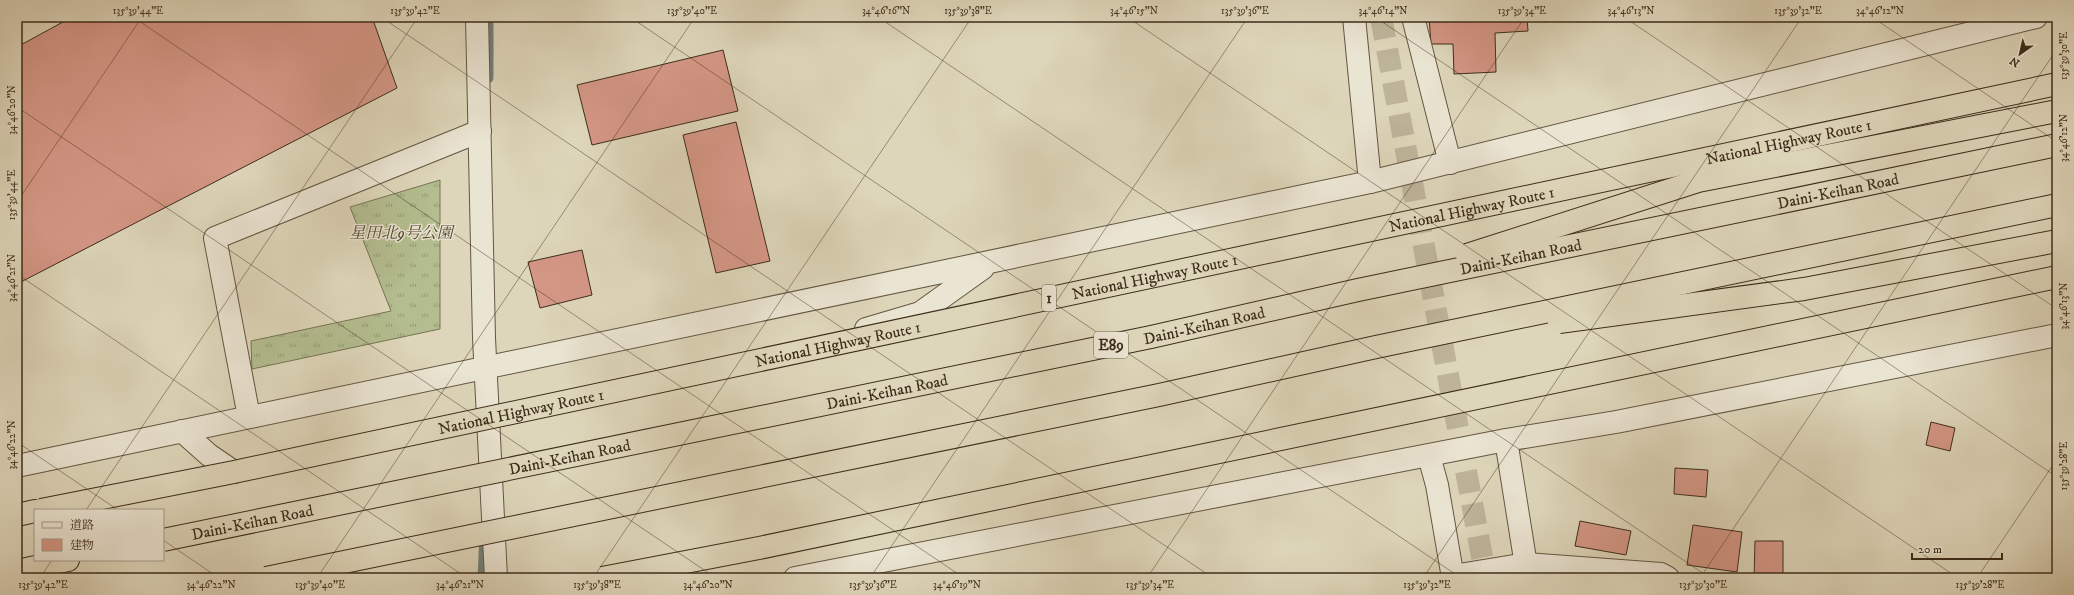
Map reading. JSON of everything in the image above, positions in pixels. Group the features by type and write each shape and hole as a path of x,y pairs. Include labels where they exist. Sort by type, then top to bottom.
{"highway":[{"name":"National Highway Route 1","path":"46,509 234,472 2057,84"},
{"path":"1358,290 1698,180 2057,111"},
{"name":"Daini-Keihan Road","path":"164,540 1151,337 1358,290 2057,145"},
{"path":"266,578 1159,395 1376,347 2057,205"},
{"path":"1376,347 1804,289 2057,241"},
{"path":"602,578 766,546 2057,277"},
{"path":"17,515 34,511"},
{"path":"17,571 63,561"}],"street":[{"path":"477,17 486,368 496,578"},
{"path":"1354,17 1370,182"},
{"path":"1413,17 1450,163"},
{"path":"17,466 990,263 1370,182 2036,17"},
{"path":"249,417 215,238 480,131"},
{"path":"761,360 920,312 990,263"},
{"path":"795,578 1506,440 1616,422 2057,335"},
{"path":"182,431 209,456 234,472"},
{"path":"1506,440 1527,571"},
{"path":"1429,456 1437,485 1453,577 1527,571 1661,574 1668,578"}],"green space":[{"name":"星田北9号公園","path":"440,180 440,329 252,369 251,341 391,311 350,207"}],"building":[{"path":"72,17 372,17 397,88 17,284 17,47"},
{"path":"1429,17 1527,17 1528,31 1495,33 1496,72 1454,74 1453,44 1431,44"},
{"path":"1543,17 1571,17 1571,20 1543,22"},
{"path":"723,50 738,111 592,145 577,85"},
{"path":"736,122 770,261 716,273 683,135"},
{"path":"582,250 592,295 540,308 528,262"},
{"path":"1931,422 1955,428 1950,451 1926,445"},
{"path":"1675,468 1708,470 1706,497 1674,494"},
{"path":"1580,521 1631,531 1626,555 1575,546"},
{"path":"1693,525 1742,532 1737,572 1687,565"},
{"path":"1755,541 1783,541 1783,578 1754,578"},
{"path":"1705,574 1738,578 1705,578"}],"waterway":[{"path":"489,17 489,78"},
{"path":"482,578 484,534"}],"tunnel":[{"path":"1381,17 1486,578"}]}
